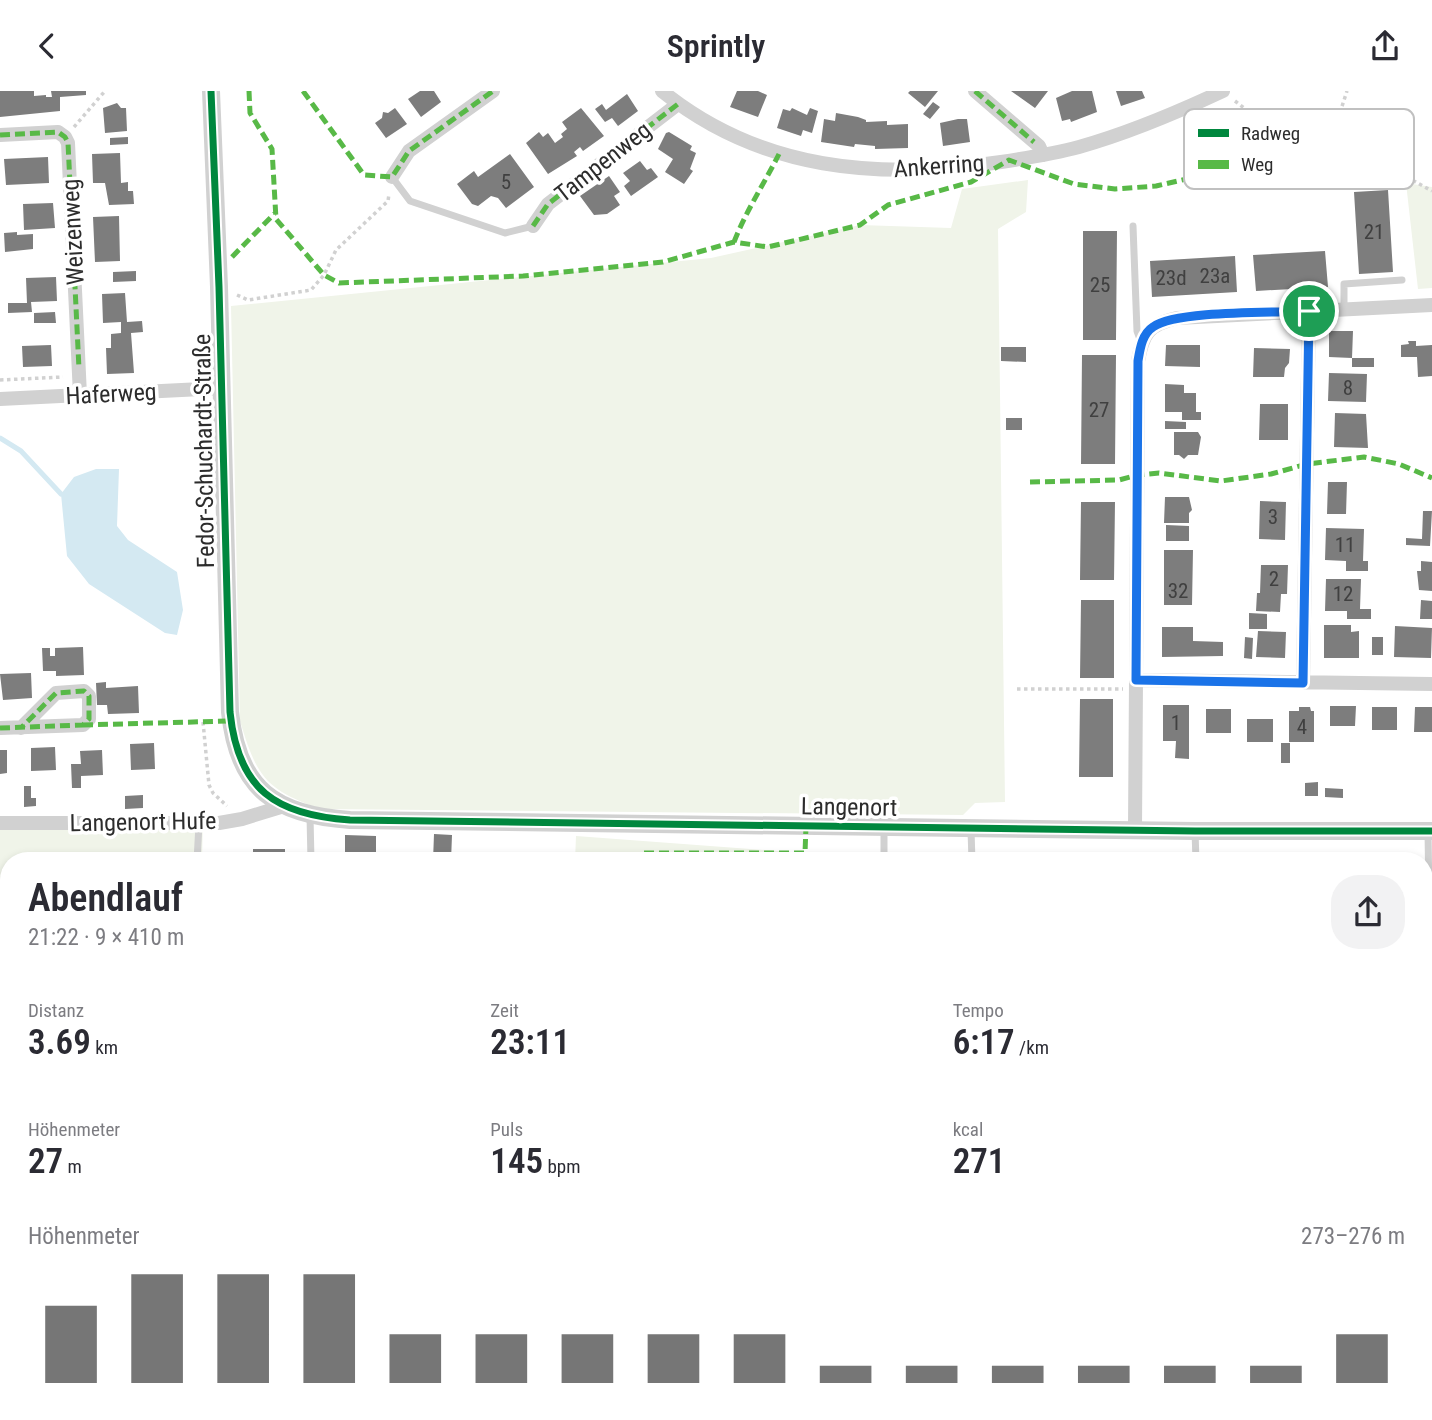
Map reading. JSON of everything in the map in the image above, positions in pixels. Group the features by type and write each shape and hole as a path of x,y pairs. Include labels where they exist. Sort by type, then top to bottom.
{"street":[{"name":"Fedor-Schuchardt-Straße","path":"211,91 231,729 241,761 254,781 277,802"},
{"path":"393,177 409,151 492,91"},
{"name":"Ankerring","path":"662,91 715,128 775,153 834,167 906,171 976,165 1043,155 1128,132 1184,111"},
{"path":"975,91 1039,146 1043,155"},
{"name":"Ankerring","path":"1190,109 1228,95"},
{"name":"Tampenweg","path":"533,226 548,204 678,104"},
{"path":"0,135 58,132 65,137"},
{"name":"Weizenweg","path":"65,137 68,143 80,395"},
{"path":"1135,829 1138,361 1142,343 1150,328 1177,318 1432,305"},
{"path":"1303,683 1309,311"},
{"name":"Haferweg","path":"0,399 222,388"},
{"path":"1135,684 1432,684"},
{"path":"0,728 21,728 83,725 89,719 89,696 84,691 56,693 21,728"},
{"name":"Langenort","path":"277,802 310,816 364,820 1195,831 1430,831"},
{"name":"Langenort Hufe","path":"0,823 199,824 242,819 277,802"}],"lane":[{"path":"393,177 410,201 505,233 533,226"},
{"path":"1133,226 1137,331 1142,343"},
{"path":"1345,310 1344,284 1402,280"},
{"path":"310,816 311,852"},
{"path":"197,852 199,824"},
{"path":"884,827 884,852"},
{"path":"971,828 972,852"},
{"path":"1195,831 1196,852"},
{"path":"1430,831 1430,852"}],"path":[{"path":"65,137 105,91"},
{"path":"1342,109 1348,91"},
{"path":"1228,95 1243,109"},
{"path":"1414,182 1432,191"},
{"path":"230,287 238,297 248,300 311,290 324,275 336,250 388,201"},
{"path":"0,380 79,377"},
{"path":"1017,688 1135,684"},
{"path":"204,722 209,785 213,793 242,819"}],"shaded area":[{"path":"1028,180 1026,212 998,229 1005,802 975,803 963,815 320,809 287,795 266,779 252,756 240,721 231,306 711,258 860,225 951,228 962,189"},
{"path":"1414,184 1432,187 1432,288 1418,289 1407,189 1414,189"},
{"path":"0,818 203,818 202,852 0,852"},
{"path":"576,836 792,852 575,852"}],"water":[{"path":"96,469 119,469 117,526 128,540 177,572 183,610 177,635 165,633 89,584 67,556 61,494 74,477"}],"building":[{"path":"0,91 34,91 34,96 52,97 51,91 86,91 86,95 60,97 60,111 0,117"},
{"path":"420,91 434,91 441,102 421,117 408,99"},
{"path":"737,91 758,91 767,95 758,117 730,107"},
{"path":"938,91 925,107 908,93"},
{"path":"1011,91 1048,91 1035,108"},
{"path":"1072,91 1092,91 1097,112 1071,122 1070,119 1062,121 1056,98"},
{"path":"1116,91 1142,91 1145,98 1121,106"},
{"path":"627,94 638,111 618,126 612,118 605,122 595,109 602,104 606,110"},
{"path":"933,102 940,107 930,119 923,114"},
{"path":"117,103 121,108 126,108 127,131 105,133 103,108"},
{"path":"395,108 407,124 386,138 375,123 382,118 383,112 388,113"},
{"path":"581,108 604,136 583,151 580,147 574,152 577,156 548,174 526,143 539,132 543,137 548,133 555,143 563,137 561,134 567,129 562,122"},
{"path":"792,108 807,115 810,108 818,111 812,133 803,130 801,136 777,128 783,109 790,111"},
{"path":"836,113 858,117 866,122 908,124 908,148 875,149 875,146 855,144 854,147 821,142 824,119 835,121"},
{"path":"967,119 970,142 943,146 940,123"},
{"path":"669,132 692,146 690,150 696,153 690,169 693,171 684,184 665,172 673,159 658,149"},
{"path":"128,137 128,144 110,145 110,138"},
{"path":"120,153 121,183 128,182 128,191 133,191 134,204 109,205 105,183 93,183 92,154"},
{"path":"510,154 534,187 506,208 498,198 491,196 478,206 472,204 457,184 474,171 478,177"},
{"path":"48,157 49,183 6,185 4,159"},
{"path":"640,161 658,177 631,196 624,186 630,181 623,173"},
{"path":"609,176 620,192 614,196 620,205 607,214 594,215 580,196"},
{"path":"1388,190 1393,272 1359,274 1354,192"},
{"path":"53,203 55,228 24,230 23,204"},
{"path":"119,216 120,261 95,262 93,217"},
{"path":"1083,231 1117,231 1116,340 1083,340"},
{"path":"17,232 17,235 33,234 33,249 5,252 4,233"},
{"path":"1325,251 1328,287 1256,291 1253,255"},
{"path":"1235,256 1237,292 1152,297 1150,261"},
{"path":"136,271 136,281 113,282 113,272"},
{"path":"56,277 57,301 31,302 32,312 8,313 8,303 27,303 26,278"},
{"path":"125,293 127,322 142,321 143,332 131,333 134,373 107,374 106,348 111,348 111,334 121,333 121,322 103,323 102,294"},
{"path":"55,312 56,323 34,323 34,313"},
{"path":"1329,331 1353,331 1352,358 1329,357"},
{"path":"1408,341 1416,341 1416,346 1432,345 1432,376 1418,377 1417,357 1401,357 1401,345 1409,344"},
{"path":"51,345 52,366 23,367 22,346"},
{"path":"1166,345 1200,345 1200,367 1165,366"},
{"path":"1001,347 1026,347 1026,362 1001,361"},
{"path":"1254,348 1290,349 1284,377 1253,377"},
{"path":"1082,355 1116,355 1115,464 1081,464"},
{"path":"1352,358 1374,358 1374,367 1352,367"},
{"path":"1329,373 1367,374 1366,402 1328,401"},
{"path":"1165,384 1184,385 1184,393 1196,393 1196,412 1201,412 1201,420 1182,420 1182,412 1165,412"},
{"path":"1260,404 1288,404 1288,440 1259,440"},
{"path":"1335,413 1366,414 1368,448 1334,447"},
{"path":"1006,418 1022,418 1022,430 1006,430"},
{"path":"1165,421 1186,422 1186,429 1165,429"},
{"path":"1174,432 1198,432 1201,437 1198,455 1188,455 1184,459 1174,455"},
{"path":"1328,482 1347,482 1346,514 1327,514"},
{"path":"1165,497 1189,497 1192,510 1189,513 1189,523 1164,523"},
{"path":"1260,501 1286,502 1285,540 1259,539"},
{"path":"1081,502 1115,502 1114,580 1080,580"},
{"path":"1423,511 1432,511 1430,546 1406,545 1406,538 1422,539"},
{"path":"1166,525 1189,526 1189,541 1166,541"},
{"path":"1326,528 1364,529 1363,561 1368,561 1368,571 1346,571 1346,561 1325,560"},
{"path":"1164,550 1193,550 1192,605 1164,605"},
{"path":"1421,561 1432,562 1432,591 1419,590 1417,571 1421,571"},
{"path":"1261,565 1288,565 1287,594 1281,594 1280,612 1256,611"},
{"path":"1326,579 1361,579 1360,609 1371,609 1371,619 1347,619 1347,611 1325,611"},
{"path":"1081,600 1114,600 1114,678 1080,678"},
{"path":"1421,600 1432,601 1432,619 1420,619"},
{"path":"1249,613 1267,614 1267,629 1249,629"},
{"path":"1324,625 1351,625 1351,632 1359,631 1359,658 1324,658"},
{"path":"1395,626 1432,628 1431,658 1394,657"},
{"path":"1162,627 1193,627 1193,641 1223,642 1223,656 1162,657"},
{"path":"1258,631 1286,632 1285,658 1256,657"},
{"path":"1245,637 1253,638 1252,659 1244,658"},
{"path":"1372,637 1383,637 1383,655 1372,655"},
{"path":"83,647 84,675 56,676 56,671 43,671 42,648 50,648 50,656 55,656 55,648"},
{"path":"31,673 32,698 3,700 0,674"},
{"path":"106,682 106,688 138,686 139,713 108,714 107,705 97,705 96,683"},
{"path":"1080,699 1113,699 1113,777 1079,777"},
{"path":"1163,705 1189,705 1189,759 1175,758 1176,741 1163,741"},
{"path":"1330,706 1356,706 1355,726 1330,726"},
{"path":"1299,707 1310,707 1311,711 1314,711 1314,742 1289,742 1289,711 1299,711"},
{"path":"1372,707 1397,707 1397,730 1372,730"},
{"path":"1415,707 1432,707 1432,732 1414,732"},
{"path":"1206,709 1231,709 1231,733 1206,733"},
{"path":"1247,719 1273,719 1273,742 1247,742"},
{"path":"154,743 155,769 131,770 130,744"},
{"path":"1281,743 1290,743 1290,763 1281,763"},
{"path":"55,747 56,770 31,771 31,748"},
{"path":"0,750 7,750 7,773 0,774"},
{"path":"102,750 103,775 81,776 81,788 72,788 71,764 81,764 80,751"},
{"path":"1318,782 1318,796 1305,796 1305,783"},
{"path":"24,786 31,786 31,798 36,798 36,806 24,807"},
{"path":"1325,788 1343,789 1343,798 1325,797"},
{"path":"143,795 143,808 125,809 125,796"},
{"path":"434,834 452,835 451,852 433,852"},
{"path":"345,835 376,836 376,852 345,852"},
{"path":"253,849 285,849 285,852 253,852"}],"waterway":[{"path":"0,438 21,451 61,494"}],"marked path":[{"path":"249,91 250,113 272,149 276,219 324,275 339,283 523,276 663,262 734,242 768,247 860,225 888,205 971,182 1009,160 1074,184 1115,189 1156,186 1184,180"},
{"path":"303,91 364,175 392,177 409,151 493,91"},
{"path":"975,91 1034,142"},
{"path":"533,226 548,204 678,104"},
{"path":"0,135 58,132 68,143 79,369"},
{"path":"734,242 779,154"},
{"path":"232,257 276,212"},
{"path":"1303,683 1309,311"},
{"path":"1030,482 1119,480 1159,473 1221,481 1271,474 1307,464 1364,457 1399,464 1432,478"},
{"path":"0,728 83,725 89,719 89,696 84,691 56,693 21,728"},
{"path":"83,725 230,721"},
{"path":"805,852 806,826"}],"cycle path":[{"path":"211,91 230,712 234,739 252,779 265,793 282,804 301,812 350,820 1195,831 1432,831"}],"route":[{"path":"1309,311 1303,683 1136,680 1138,361 1142,343 1150,328 1177,318 1309,311"}]}
